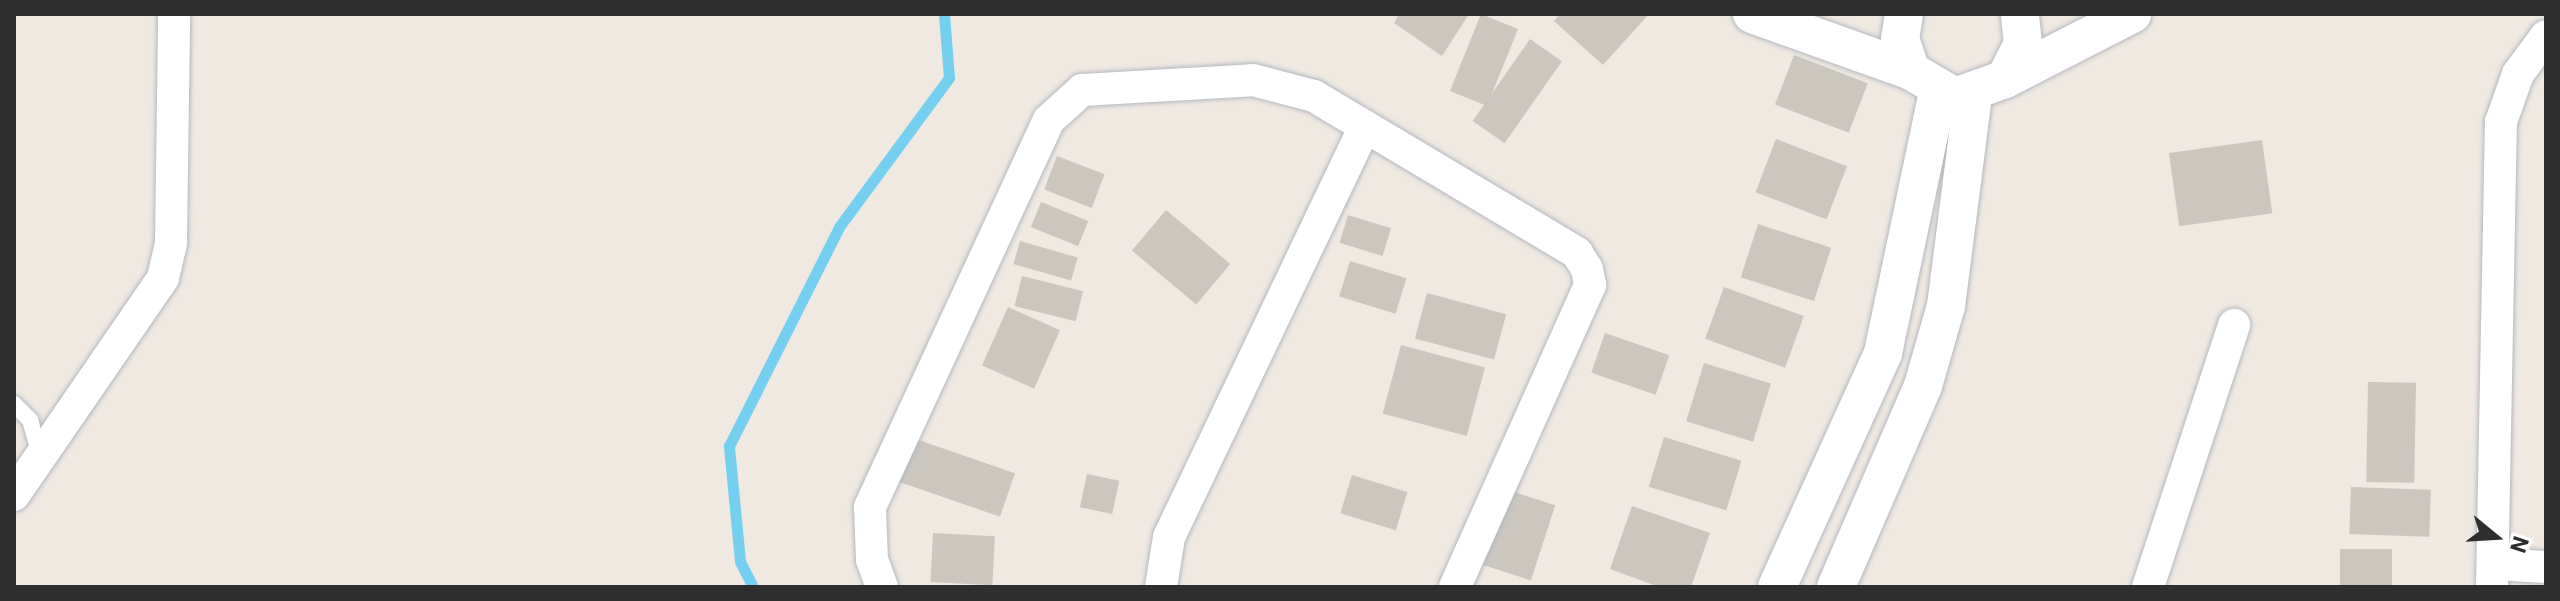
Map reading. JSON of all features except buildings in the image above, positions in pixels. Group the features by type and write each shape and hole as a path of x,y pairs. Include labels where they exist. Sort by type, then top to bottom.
{"street":[{"path":"14,495 163,278 171,242 174,14"},
{"path":"1752,14 1957,85 2132,14"},
{"path":"1836,587 1923,386 1946,306 1957,85 1896,16"},
{"path":"1777,587 1883,353 1957,85 2020,54 2028,17"},
{"path":"2546,36 2518,74 2501,122 2493,576 2546,567"},
{"path":"882,587 872,560 870,507 1062,103 1082,90 1253,80 1314,96 1577,253 1587,269 1590,285 1455,587"},
{"path":"1161,587 1169,537 1365,126"},
{"path":"2148,587 2234,325"}],"lane":[{"path":"14,404 30,420 40,454"}],"waterway":[{"path":"753,587 740,561 729,446 839,227 949,78 944,14"}]}
